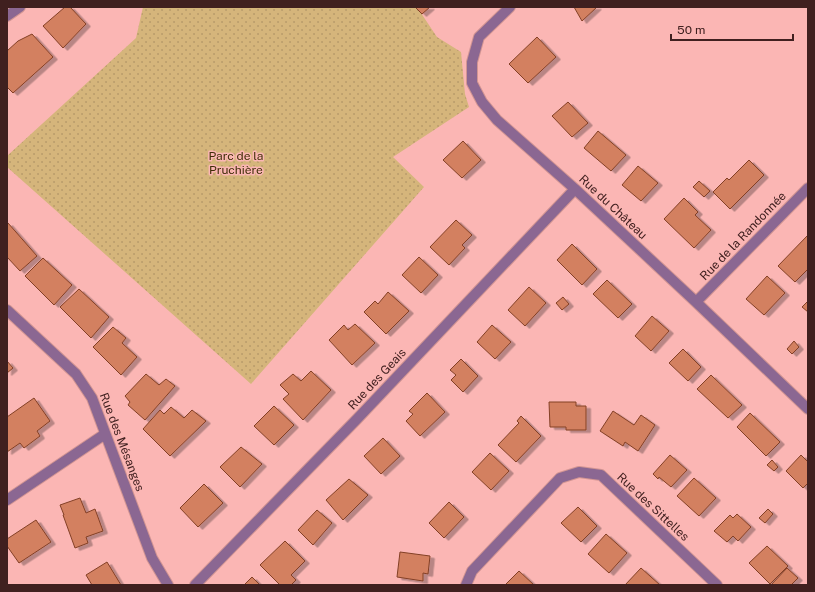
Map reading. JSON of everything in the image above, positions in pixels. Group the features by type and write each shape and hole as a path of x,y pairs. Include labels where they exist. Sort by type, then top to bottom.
{"street":[{"path":"7,16 20,7"},
{"name":"Rue du Château","path":"510,7 479,37 472,62 472,83 482,102 497,120 696,302 808,409"},
{"name":"Rue de la Randonnée","path":"696,302 808,188"},
{"name":"Rue des Geais","path":"195,585 357,419 574,189"},
{"name":"Rue des Mésanges","path":"7,310 76,374 92,398 152,558 168,585"},
{"path":"7,500 105,434"},
{"name":"Rue des Sittelles","path":"466,585 472,571 560,478 579,472 601,475 717,585"}],"green space":[{"name":"Parc de la Pruchière","path":"143,7 417,7 437,37 461,52 465,94 469,107 393,157 424,187 251,384 7,167 7,156 136,38"}],"building":[{"path":"65,7 70,7 86,24 63,48 43,26"},
{"path":"415,7 430,7 422,14"},
{"path":"574,7 597,7 582,21"},
{"path":"32,34 53,57 13,93 7,87 7,51 18,41"},
{"path":"537,37 556,57 528,83 509,64"},
{"path":"568,102 588,123 572,137 552,116"},
{"path":"598,131 626,155 611,171 584,148"},
{"path":"463,141 481,160 462,178 443,160"},
{"path":"749,160 764,175 730,209 713,192 727,178 729,180"},
{"path":"638,166 658,183 641,201 622,185"},
{"path":"699,181 710,191 704,197 693,187"},
{"path":"684,198 698,212 695,215 711,230 694,248 664,219"},
{"path":"456,220 472,235 462,245 465,248 449,265 430,247"},
{"path":"8,223 37,256 20,271 7,257"},
{"path":"808,235 808,269 795,282 778,266"},
{"path":"572,244 597,269 582,285 557,260"},
{"path":"419,257 438,275 421,293 402,275"},
{"path":"43,258 72,285 54,305 25,276"},
{"path":"767,276 785,293 764,315 746,299"},
{"path":"607,280 632,304 618,318 593,294"},
{"path":"529,287 546,303 525,326 508,310"},
{"path":"79,289 109,317 91,338 60,307"},
{"path":"388,292 409,311 386,334 364,312 375,301 378,304"},
{"path":"563,297 569,304 562,310 556,303"},
{"path":"807,302 808,303 808,312 802,307"},
{"path":"652,316 669,331 651,351 635,336"},
{"path":"355,324 375,343 352,365 329,340 344,325 348,330"},
{"path":"492,325 511,342 495,359 477,342"},
{"path":"113,327 126,338 122,343 137,357 121,375 93,347"},
{"path":"794,341 799,347 792,354 787,349"},
{"path":"683,349 701,367 688,381 669,363"},
{"path":"461,359 478,376 463,392 451,380 456,375 450,370"},
{"path":"7,361 13,368 7,373"},
{"path":"311,371 331,390 303,420 283,399 289,394 280,385 293,374 301,381"},
{"path":"146,374 159,385 166,379 175,386 145,420 128,405 130,402 125,396"},
{"path":"711,375 742,405 728,418 697,389"},
{"path":"427,393 445,412 420,436 406,421 413,414 409,411"},
{"path":"34,398 50,421 37,431 40,436 24,448 20,443 7,452 7,417"},
{"path":"549,402 576,402 576,406 586,406 586,430 566,430 566,427 550,427"},
{"path":"274,406 294,425 274,445 254,426"},
{"path":"171,407 184,418 192,410 206,421 170,456 143,429 160,410 164,414"},
{"path":"613,411 634,425 641,415 655,425 638,451 625,442 623,446 600,431"},
{"path":"750,413 780,442 766,456 737,427"},
{"path":"521,416 541,436 516,462 498,445 519,423 517,421"},
{"path":"383,438 400,456 381,474 364,456"},
{"path":"241,447 262,464 240,487 220,467"},
{"path":"490,453 509,471 491,490 472,472"},
{"path":"670,455 687,470 671,487 653,474"},
{"path":"801,455 808,462 808,483 803,488 786,471"},
{"path":"772,460 778,467 774,471 767,465"},
{"path":"694,478 716,498 699,516 677,496"},
{"path":"349,479 368,495 343,520 326,500"},
{"path":"204,484 223,503 198,527 180,508"},
{"path":"80,498 86,513 95,509 103,531 86,537 88,543 75,548 60,505"},
{"path":"449,502 464,517 444,538 429,523"},
{"path":"578,507 597,526 581,542 561,523"},
{"path":"768,509 773,514 765,523 759,518"},
{"path":"317,510 332,523 313,545 298,530"},
{"path":"737,514 751,527 738,541 733,536 727,542 714,531 730,515 733,518"},
{"path":"36,520 51,542 19,563 7,546 7,539"},
{"path":"606,534 627,553 609,573 588,554"},
{"path":"285,541 305,561 291,575 296,580 291,585 280,585 260,565"},
{"path":"767,546 788,566 770,584 749,563"},
{"path":"400,552 430,556 428,574 423,573 423,581 397,577"},
{"path":"107,562 121,585 92,585 86,575"},
{"path":"641,568 660,585 625,585"},
{"path":"787,568 798,578 791,585 771,585"},
{"path":"519,571 534,585 505,585"},
{"path":"252,577 260,585 244,585"}]}
